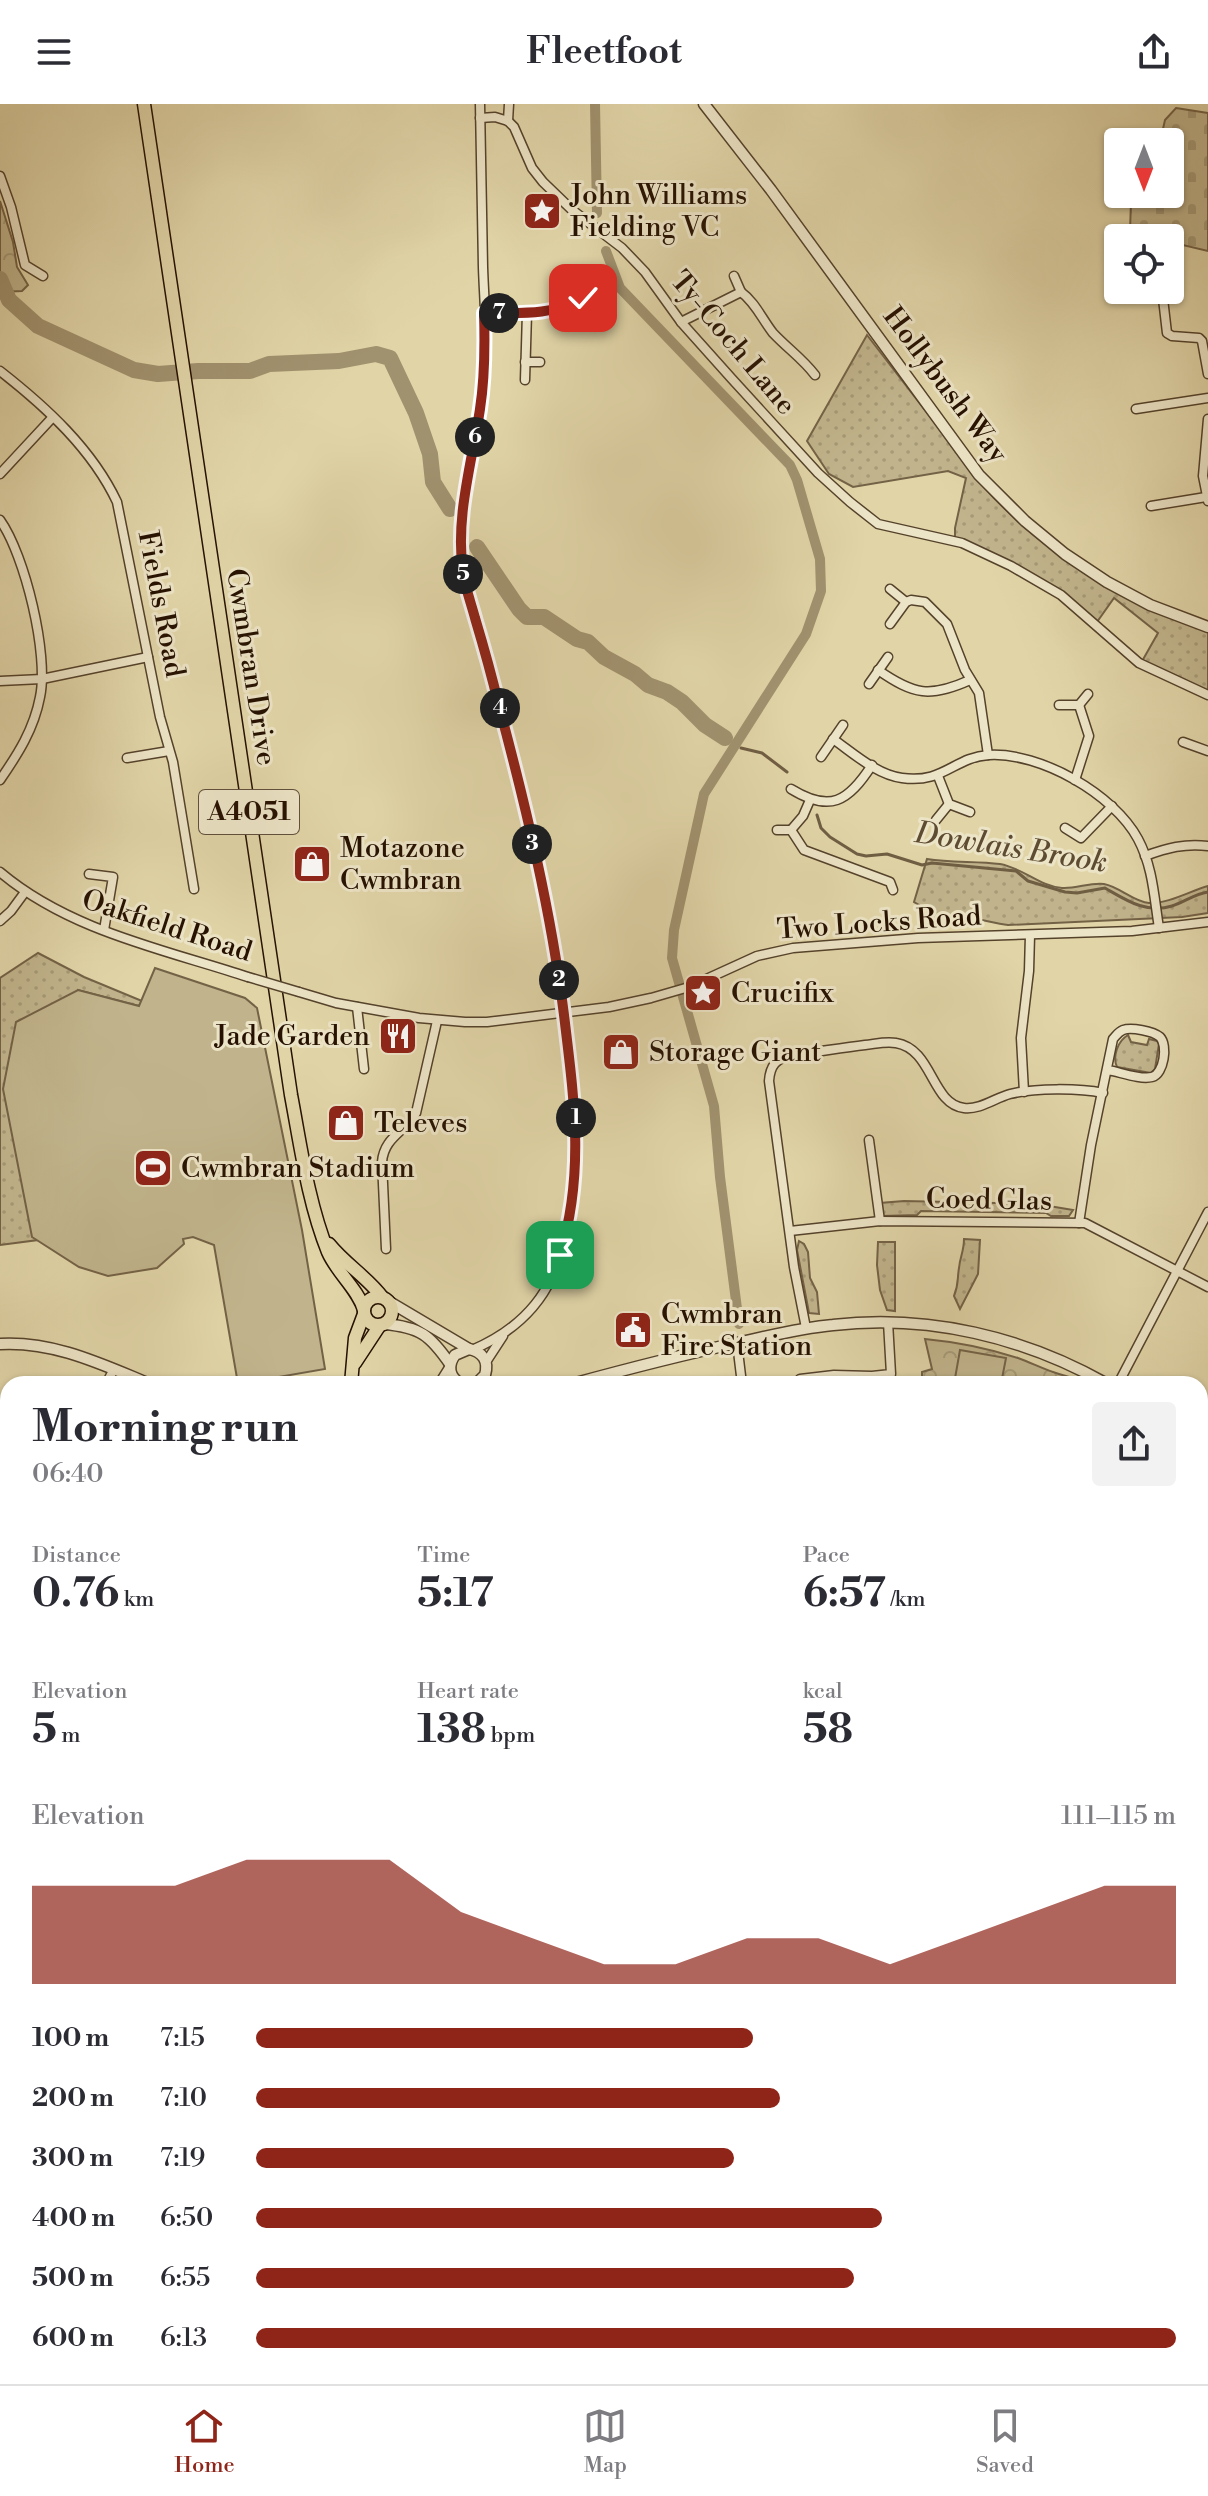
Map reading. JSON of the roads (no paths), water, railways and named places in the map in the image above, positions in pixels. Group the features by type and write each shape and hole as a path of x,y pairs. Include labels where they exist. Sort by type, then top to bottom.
{"main road":[{"name":"Cwmbran Drive","path":"144,104 291,1095 312,1206 323,1235"},
{"name":"A4051","path":"323,1235 340,1258 385,1299"},
{"name":"A4051","path":"323,1235 333,1263 358,1297 370,1323 382,1325"},
{"path":"352,1376 355,1338 364,1312 371,1299 385,1299 392,1314 362,1350 353,1370"}],"street":[{"path":"444,1376 455,1355 503,1335 529,1313 550,1281 563,1246 569,1216 574,1182 576,1119 549,922 503,721 463,573 461,524 480,409 485,356 480,104"},
{"path":"480,118 495,117 508,121 509,104"},
{"name":"Hollybush Way","path":"704,104 780,202 979,475 1025,521 1065,554 1107,582 1150,605 1208,627"},
{"name":"Ty-Coch Lane","path":"508,121 514,127 532,168 543,182 571,209 622,248 645,272 681,322 790,443 850,502 878,524 962,543 1011,566 1061,595 1139,663 1208,695"},
{"path":"0,176 25,265 43,276"},
{"path":"734,276 741,292 776,336 815,375"},
{"path":"575,285 592,311"},
{"path":"681,322 741,292"},
{"path":"484,313 553,311 583,298"},
{"path":"1164,304 1167,333 1199,338 1204,345 1208,374"},
{"path":"525,380 527,313"},
{"path":"525,362 540,362"},
{"name":"Fields Road","path":"0,371 88,454 105,477 117,502 173,762 194,889"},
{"path":"1136,409 1208,398"},
{"path":"0,474 52,418"},
{"path":"1151,506 1207,499 1203,476 1208,419"},
{"path":"0,780 28,735 38,706 42,679 42,662 19,554 2,525"},
{"path":"890,589 906,602"},
{"path":"890,624 906,602 911,600 925,602 942,617 970,680 979,693 988,755"},
{"path":"0,681 42,679 148,657"},
{"path":"869,684 888,657"},
{"path":"878,670 899,685 925,693 938,692 970,680"},
{"path":"1079,705 1088,694"},
{"path":"1059,705 1079,705"},
{"path":"1075,780 1089,736 1079,705"},
{"path":"821,757 843,725"},
{"path":"833,739 872,765 899,778 938,776 967,760 988,755 1024,760 1075,780 1112,806 1127,822 1145,856 1159,928"},
{"path":"1183,742 1196,752 1208,751"},
{"path":"127,758 169,751"},
{"path":"791,789 810,800 835,801 847,796 872,765"},
{"path":"938,776 949,804 970,812"},
{"path":"777,830 791,830 803,816 810,800"},
{"path":"936,820 949,804"},
{"path":"1075,847 1112,806"},
{"path":"1065,828 1081,838"},
{"path":"791,830 804,850 890,882 893,890"},
{"path":"1145,856 1172,846 1208,846"},
{"name":"Oakfield Road","path":"0,872 25,892 71,919 299,992 357,1007 437,1021"},
{"path":"89,874 113,877 104,930"},
{"path":"0,921 25,892"},
{"name":"Two Locks Road","path":"437,1021 487,1022 627,1003 689,987 757,956 793,948 892,939 1132,931 1208,922"},
{"path":"1024,1092 1021,1038 1030,935"},
{"path":"357,1007 364,1069"},
{"path":"386,1249 384,1149 416,1113 437,1021"},
{"path":"1079,1223 1113,1039 1124,1030 1132,1029 1158,1035 1165,1048 1161,1069 1151,1077 1108,1070"},
{"path":"806,1328 769,1081 777,1060 792,1055 896,1043 920,1056 947,1100 955,1106 974,1108 1024,1092 1103,1093"},
{"path":"869,1140 880,1221"},
{"path":"1122,1376 1208,1212"},
{"name":"Coed Glas","path":"790,1231 880,1221 1085,1223 1208,1287"},
{"path":"385,1299 481,1354 486,1362"},
{"path":"855,1376 891,1374 888,1322"},
{"path":"600,1376 657,1360 806,1328 888,1322 942,1326 989,1336 1058,1359 1091,1376"},
{"path":"382,1325 403,1326 425,1334 436,1343 452,1376"},
{"path":"485,1376 486,1362 503,1335"},
{"path":"737,1343 741,1376"},
{"path":"0,1344 50,1347 131,1376"},
{"path":"110,1376 114,1369"}],"waterway":[{"path":"595,104 597,213"},
{"name":"Dowlais Brook","path":"606,251 620,288 790,465 820,559 821,591 806,634 704,794 674,930 672,958 714,1106 739,1324"},
{"name":"Dowlais Brook","path":"0,279 9,300 38,326 134,370 158,374 250,371 269,364 339,361 376,354 390,358 416,413 430,454 433,482 450,509"},
{"name":"Dowlais Brook","path":"477,547 527,617 544,617 577,639 588,642 604,657 682,702 705,725 725,738"},
{"name":"Dowlais Brook","path":"741,748 762,753 787,772"},
{"name":"Dowlais Brook","path":"817,815 821,828 830,837 857,854 866,856 887,854 922,865 932,863 1016,871 1028,881 1065,892 1105,888 1137,904 1154,908 1172,906 1208,892"}],"place":[{"name":"John Williams Fielding VC","path":"542,211"},
{"name":"Motazone Cwmbran","path":"312,864"},
{"name":"Crucifix","path":"703,993"},
{"name":"Jade Garden","path":"398,1036"},
{"name":"Storage Giant","path":"621,1052"},
{"name":"Televes","path":"346,1123"},
{"name":"Cwmbran Stadium","path":"153,1168"},
{"name":"Cwmbran Fire Station","path":"633,1330"}]}
